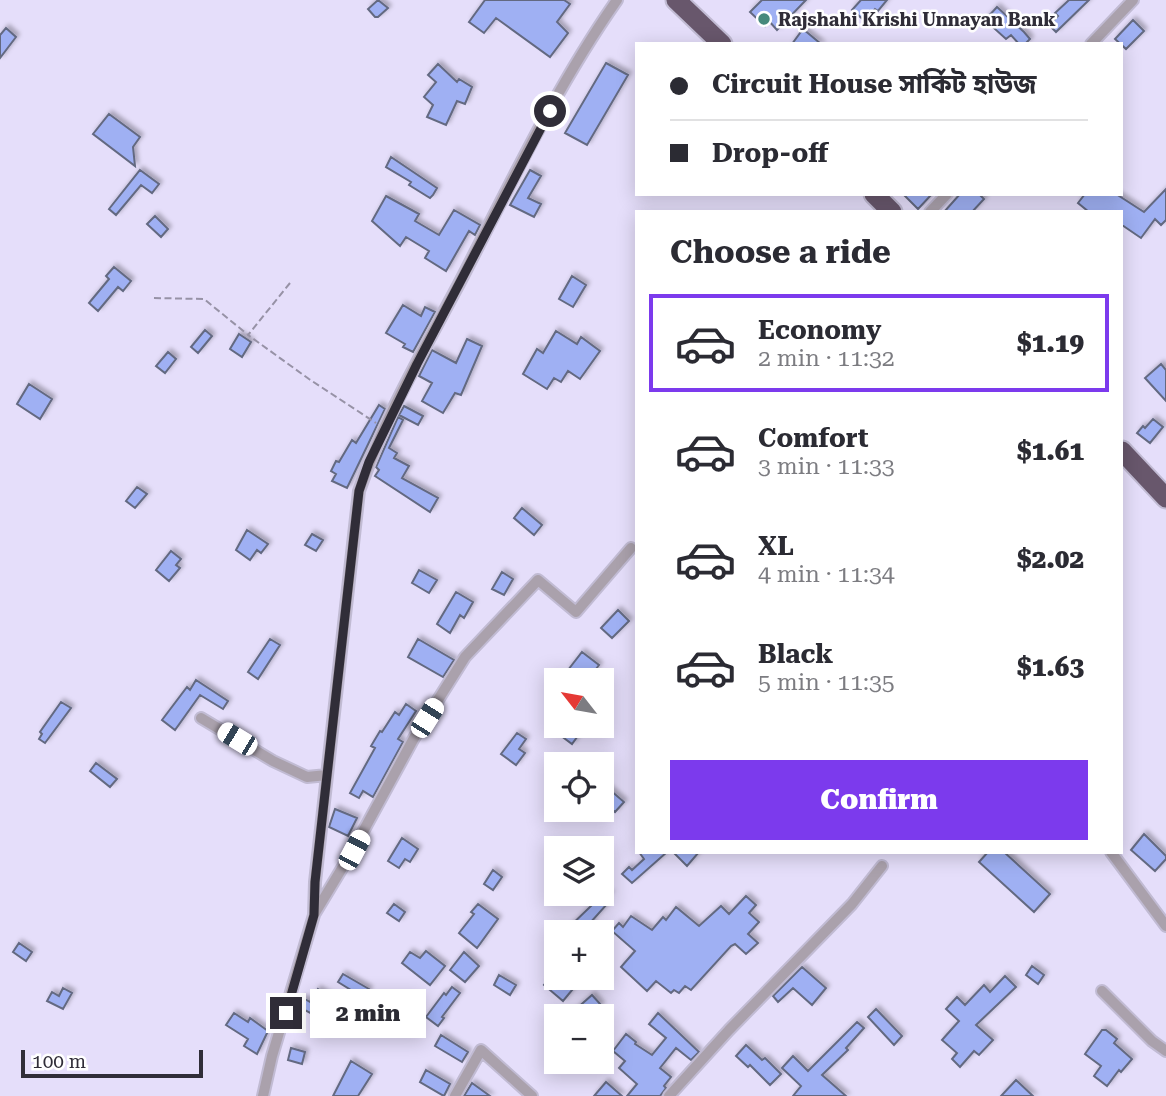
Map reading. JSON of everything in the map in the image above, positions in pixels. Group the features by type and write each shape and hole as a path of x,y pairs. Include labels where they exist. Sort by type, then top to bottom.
{"highway":[{"path":"676,0 720,42"},
{"path":"876,196 889,210"},
{"path":"1123,453 1166,498"}],"street":[{"path":"263,1096 272,1056 314,915 315,882 359,491 386,427 529,149 571,73 617,0"},
{"path":"1093,42 1133,0"},
{"path":"932,210 945,196"},
{"path":"314,915 354,850 414,737 465,657 538,580 576,612 631,548"},
{"path":"201,718 273,761 307,776 327,775"},
{"path":"1112,854 1166,926"},
{"path":"668,1096 852,904 882,866"},
{"path":"1102,991 1152,1041 1166,1051"},
{"path":"455,1096 481,1050 532,1096"}],"path":[{"path":"248,335 290,283"},
{"path":"154,298 204,299 248,335 368,419 386,427"}],"building":[{"path":"378,0 388,8 375,17 368,9"},
{"path":"485,0 564,0 570,4 557,22 568,33 550,57 496,18 484,33 469,22"},
{"path":"762,0 806,0 777,30 769,21 765,26 750,12"},
{"path":"861,0 887,0 865,21 852,10"},
{"path":"1069,0 1089,0 1056,32 1049,25 1058,16 1055,13"},
{"path":"997,7 1030,39 1027,42 1017,42 1011,35 1006,39 985,20"},
{"path":"1133,20 1144,31 1126,49 1123,42 1115,39"},
{"path":"6,28 16,37 0,58 0,35"},
{"path":"803,29 819,42 793,42"},
{"path":"606,63 628,75 587,145 565,133"},
{"path":"438,64 457,82 459,79 472,87 465,104 457,101 446,125 427,117 433,105 424,97 436,82 428,75"},
{"path":"109,114 140,137 133,147 135,166 93,134"},
{"path":"391,157 437,188 433,195 430,198 409,185 411,182 386,167"},
{"path":"140,170 159,184 152,193 141,185 116,215 109,209"},
{"path":"530,170 541,176 528,198 541,204 534,217 510,205"},
{"path":"1166,189 1166,220 1161,225 1155,219 1141,238 1123,226 1123,210 1087,210 1078,203 1083,196 1119,196 1144,212"},
{"path":"386,196 419,214 415,221 439,235 454,210 480,225 475,235 469,231 446,271 425,258 429,251 406,237 400,246 372,221"},
{"path":"905,196 930,196 918,209"},
{"path":"958,196 981,196 984,199 974,210 946,210"},
{"path":"155,216 168,229 161,237 147,224"},
{"path":"114,267 131,281 123,291 118,287 98,311 89,303 109,279 106,276"},
{"path":"572,276 586,285 573,307 559,299"},
{"path":"403,305 421,316 425,307 435,312 413,352 386,333"},
{"path":"205,330 212,336 198,353 191,347"},
{"path":"556,331 577,344 581,337 600,351 580,379 568,371 561,382 554,378 547,389 523,374 537,349 543,353"},
{"path":"239,334 251,342 242,357 230,349"},
{"path":"467,339 482,346 461,395 455,393 443,413 422,401 432,383 419,376 432,350 456,363"},
{"path":"168,352 176,359 165,373 156,366"},
{"path":"1161,364 1166,370 1166,401 1145,378"},
{"path":"29,384 52,399 40,419 17,404"},
{"path":"379,405 385,409 347,488 332,481 336,474 331,471 336,461 339,462 352,440 356,443"},
{"path":"404,406 423,416 418,425 399,415"},
{"path":"398,417 403,420 389,448 397,453 394,458 409,466 402,478 438,498 430,512 375,476 379,470 376,467"},
{"path":"1153,419 1163,427 1150,443 1137,433"},
{"path":"137,487 147,494 135,508 126,501"},
{"path":"522,508 542,525 534,535 514,518"},
{"path":"247,530 268,544 261,553 257,550 250,560 236,550"},
{"path":"312,534 323,540 316,551 305,545"},
{"path":"171,551 181,559 176,565 180,568 169,581 156,570"},
{"path":"419,570 437,580 429,593 412,583"},
{"path":"502,572 513,579 504,595 492,589"},
{"path":"456,592 473,602 464,618 460,615 450,633 437,624"},
{"path":"618,610 629,621 612,638 601,628"},
{"path":"270,639 280,645 258,679 248,672"},
{"path":"418,639 454,660 443,677 408,657"},
{"path":"582,652 599,665 597,668 570,668"},
{"path":"196,680 228,701 223,709 200,695 175,730 162,720 187,687 190,690"},
{"path":"61,702 71,708 45,743 39,739 42,734 40,732"},
{"path":"406,704 416,711 398,739 403,742 373,797 363,791 359,798 350,793 375,748 371,746 380,731 382,732 395,712 399,715"},
{"path":"517,733 526,739 519,749 525,753 516,765 501,754"},
{"path":"564,738 576,738 572,744"},
{"path":"96,763 117,779 110,787 90,771"},
{"path":"614,793 624,802 614,811"},
{"path":"335,809 357,818 348,836 329,827"},
{"path":"1144,834 1166,856 1155,871 1131,850"},
{"path":"402,838 418,849 410,862 405,859 399,868 388,861"},
{"path":"640,854 665,854 632,883 622,874 629,867 632,870 644,859"},
{"path":"675,854 697,854 687,866"},
{"path":"986,854 1006,854 1050,894 1034,912 979,862"},
{"path":"493,870 502,877 493,890 484,884"},
{"path":"746,896 756,905 749,913 759,922 748,934 758,943 746,954 735,944 731,946 691,990 685,986 679,993 674,990 671,993 656,981 647,991 621,967 635,951 614,933 614,929 619,923 623,927 631,916 652,930 663,917 666,920 676,907 699,926 721,906 729,914"},
{"path":"394,904 405,912 399,921 387,913"},
{"path":"478,904 498,919 477,948 459,933 474,914 471,912"},
{"path":"591,906 605,906 593,920 576,920"},
{"path":"19,943 32,952 26,961 13,952"},
{"path":"426,951 445,966 430,985 402,963 410,952 420,958"},
{"path":"464,952 479,966 465,982 450,970"},
{"path":"1032,966 1044,975 1038,984 1026,975"},
{"path":"802,967 826,988 812,1005 793,988 778,1002 773,996"},
{"path":"343,974 369,989 364,998 338,982"},
{"path":"499,975 516,985 510,995 494,985"},
{"path":"1005,976 1016,987 976,1025 993,1040 979,1055 974,1051 960,1067 952,1059 957,1053 942,1040 959,1021 946,1009 957,997 965,1005 984,985 990,992"},
{"path":"452,987 460,993 438,1026 426,1017 444,993 446,995"},
{"path":"63,988 72,993 63,1009 47,1001 52,992 59,996"},
{"path":"318,989 331,997 323,1012 317,1009 314,1015 297,1006 303,998 310,1002"},
{"path":"550,990 572,990 563,1001"},
{"path":"592,995 600,1004 582,1004"},
{"path":"876,1009 902,1036 894,1045 868,1017"},
{"path":"234,1013 248,1022 250,1018 268,1031 257,1054 244,1046 248,1039 226,1025"},
{"path":"658,1013 699,1052 691,1060 676,1048 660,1068 671,1077 660,1096 627,1096 637,1084 619,1068 625,1061 614,1050 626,1034 635,1044 652,1055 666,1038 649,1024"},
{"path":"857,1022 864,1028 846,1048 848,1050 822,1075 846,1096 793,1096 801,1086 782,1068 793,1056 808,1071"},
{"path":"1102,1030 1117,1039 1114,1043 1132,1059 1107,1086 1094,1076 1101,1066 1085,1054"},
{"path":"441,1035 468,1052 462,1062 435,1046"},
{"path":"746,1045 762,1060 765,1058 781,1074 770,1085 750,1065 748,1067 736,1056"},
{"path":"291,1048 305,1052 302,1064 288,1060"},
{"path":"351,1061 372,1074 358,1096 333,1096"},
{"path":"426,1070 450,1084 444,1096 420,1082"},
{"path":"1016,1080 1033,1096 1001,1096"},
{"path":"606,1082 622,1096 594,1096"},
{"path":"472,1083 490,1096 464,1096"}],"place":[{"name":"Rajshahi Krishi Unnayan Bank","path":"764,19"}],"route":[{"path":"286,1013 314,915 315,882 338,665 359,491 369,462 417,364 550,111"}]}
